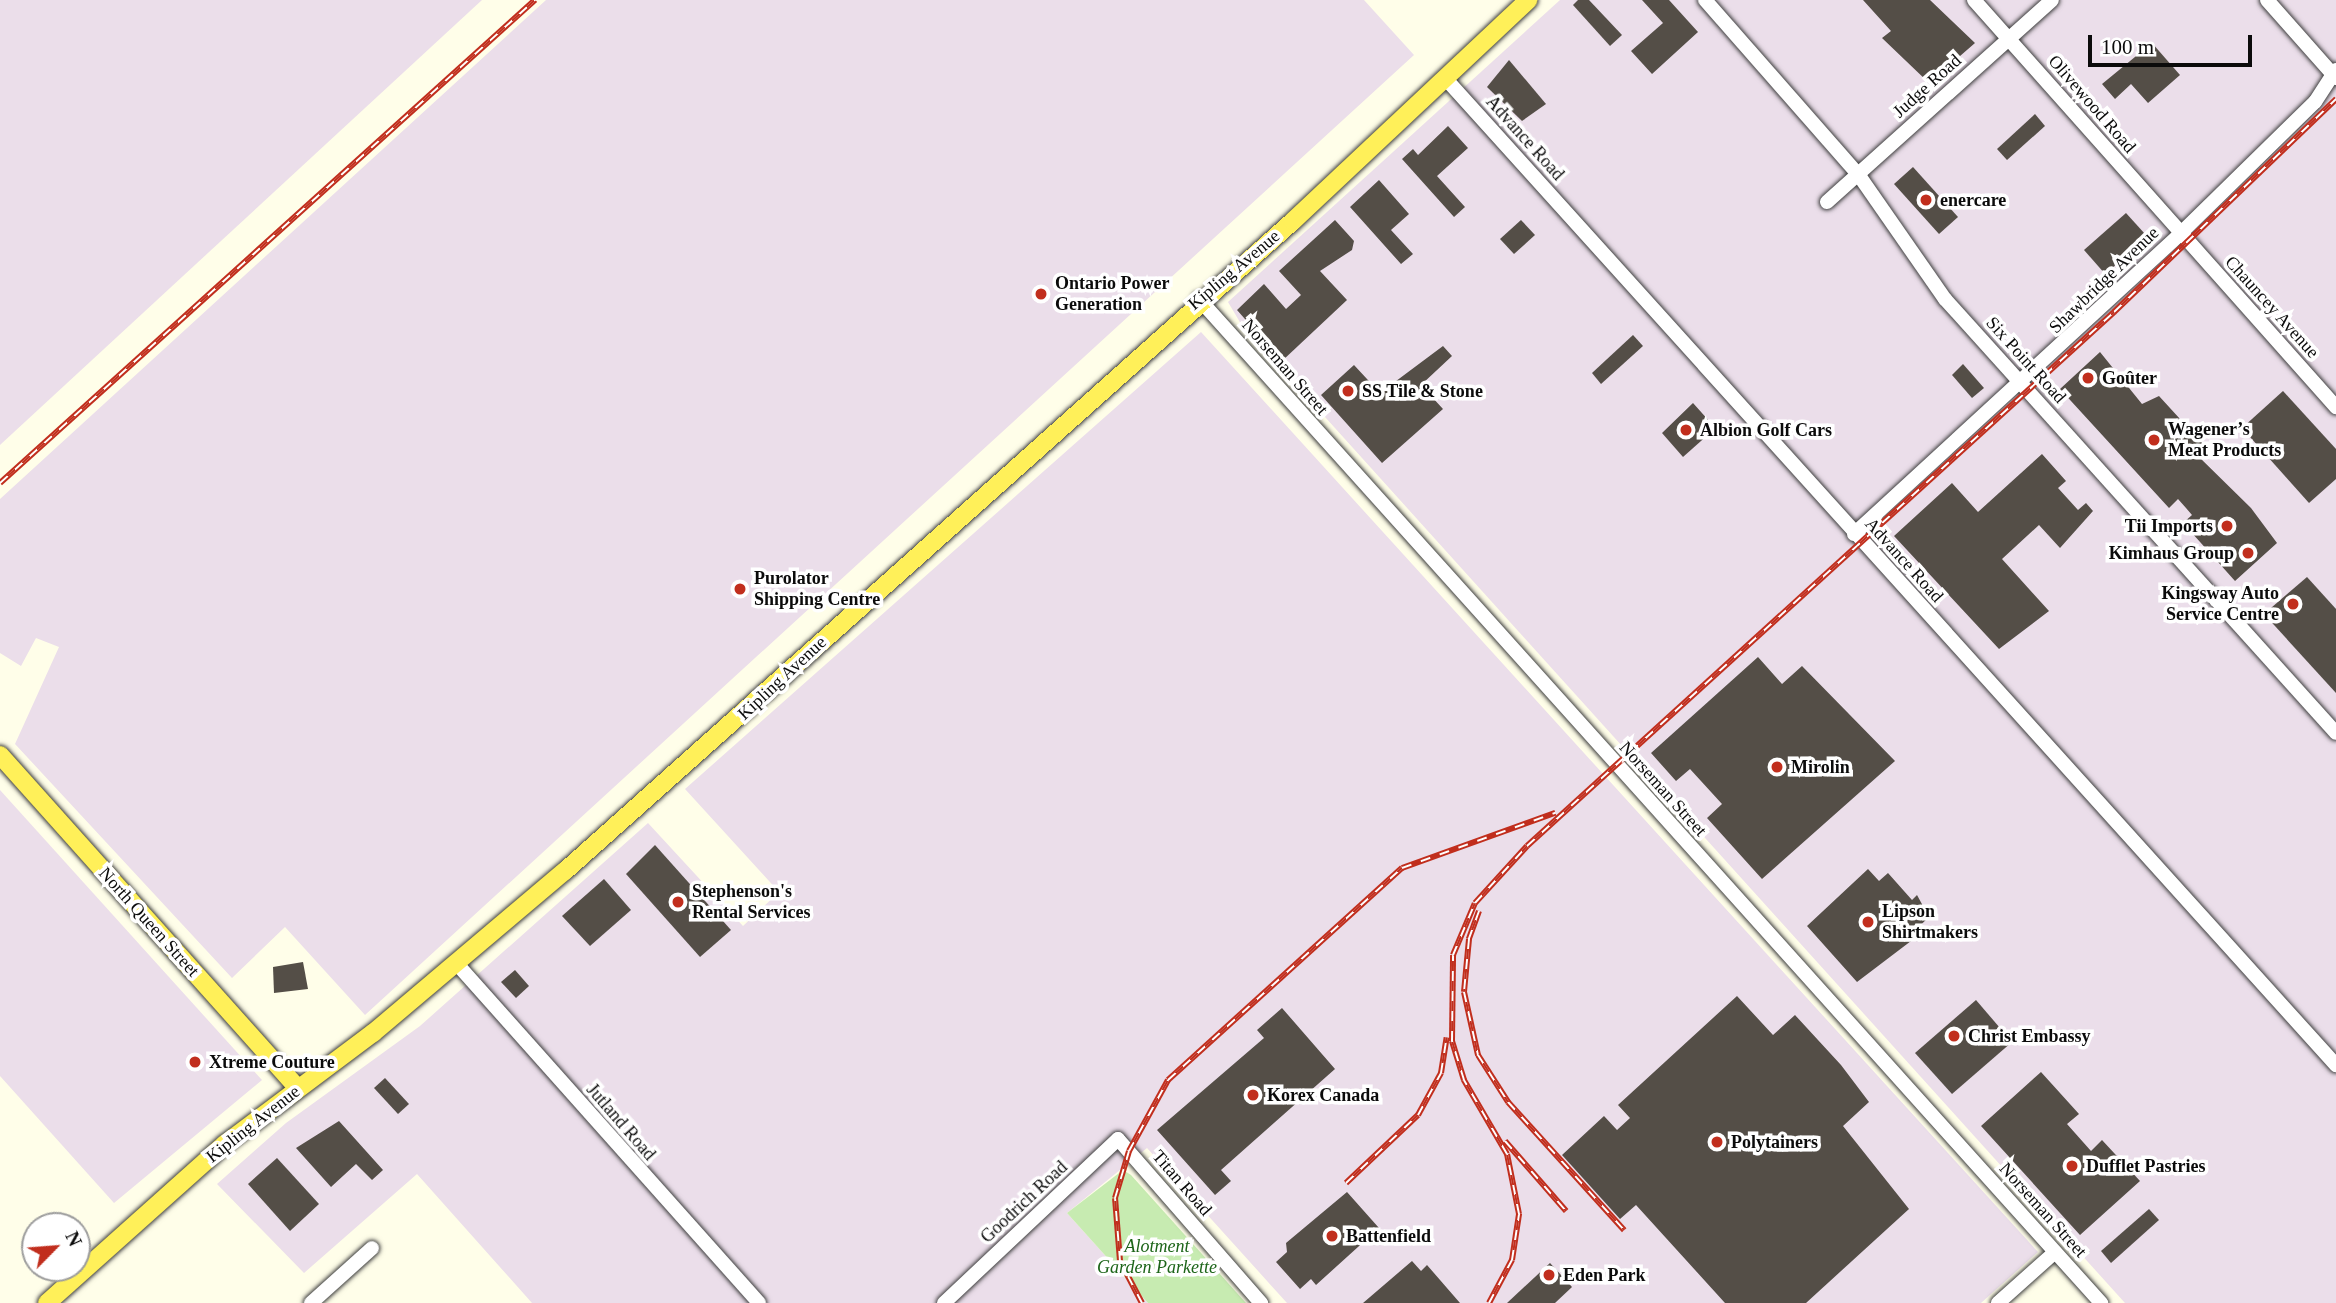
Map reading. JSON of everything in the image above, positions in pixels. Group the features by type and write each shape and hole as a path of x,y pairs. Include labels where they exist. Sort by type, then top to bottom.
{"main road":[{"name":"Kipling Avenue","path":"47,1303 298,1088 457,964 1445,78 1528,0"},
{"name":"North Queen Street","path":"0,755 298,1088"}],"street":[{"name":"Six Point Road","path":"1705,0 1858,174 1912,258 2336,733"},
{"name":"Olivewood Road","path":"1974,0 2180,234"},
{"name":"Judge Road","path":"1827,202 2052,0"},
{"path":"2267,0 2335,74"},
{"name":"Shawbridge Avenue","path":"1854,534 2022,384 2180,234 2315,102 2335,74"},
{"name":"Advance Road","path":"1445,78 2336,1065"},
{"name":"Chauncey Avenue","path":"2180,234 2336,407"},
{"name":"Norseman Street","path":"1199,299 2101,1303"},
{"name":"Jutland Road","path":"457,964 759,1303"},
{"name":"Goodrich Road","path":"944,1303 1118,1139 1129,1151"},
{"name":"Titan Road","path":"1129,1151 1261,1303"},
{"path":"311,1303 372,1248"},
{"path":"1998,1303 2055,1252"}],"shaded area":[{"path":"0,0 482,0 0,445"},
{"path":"546,0 1364,0 1414,55 365,1015 285,927 232,978 15,744 59,647 36,638 21,666 0,653 0,499"},
{"path":"1560,0 2336,0 2336,1303 2125,1303 1241,324 1228,302"},
{"path":"1201,332 2038,1252 1981,1303 1287,1303 1147,1148 1067,1213 1148,1303 532,1303 417,1174 304,1273 217,1184 286,1123 420,1026 648,823 743,926 779,892 685,789"},
{"path":"0,790 262,1080 114,1203 0,1076"}],"green space":[{"name":"Alotment Garden Parkette","path":"1123,1170 1131,1175 1246,1303 1148,1303 1067,1213"}],"building":[{"path":"1578,0 1589,0 1622,35 1610,46 1573,5"},
{"path":"1642,0 1669,0 1698,32 1652,74 1631,51 1663,23"},
{"path":"1863,0 1930,0 1975,43 1929,83 1882,38 1891,31"},
{"path":"2152,43 2180,75 2148,103 2131,84 2115,99 2102,84"},
{"path":"1509,60 1546,104 1522,121 1487,87"},
{"path":"2035,114 2045,126 2007,160 1997,149"},
{"path":"1448,126 1468,148 1437,176 1465,207 1454,217 1402,159 1413,149 1418,155"},
{"name":"enercare","path":"1913,167 1958,217 1939,234 1894,184"},
{"path":"1379,180 1409,214 1391,230 1413,254 1401,264 1350,207"},
{"path":"2126,213 2145,234 2106,275 2084,250"},
{"path":"1335,220 1354,241 1352,250 1320,271 1347,300 1282,361 1237,310 1264,284 1286,309 1301,295 1279,271"},
{"path":"1521,220 1535,235 1514,254 1500,239"},
{"path":"1633,335 1643,346 1601,384 1592,373"},
{"path":"1443,346 1452,356 1421,385 1443,409 1382,463 1321,395 1354,365 1380,393"},
{"path":"2100,352 2142,404 2159,396 2202,443 2197,455 2251,508 2277,543 2235,581 2183,523 2192,515 2178,499 2169,508 2060,389"},
{"path":"1963,364 1984,388 1972,398 1952,375"},
{"path":"2283,391 2336,449 2336,479 2309,503 2242,428"},
{"name":"Albion Golf Cars","path":"1693,403 1710,422 1704,427 1710,433 1683,457 1662,433"},
{"path":"2042,454 2066,481 2058,488 2078,510 2086,503 2093,511 2060,548 2039,525 2002,559 2049,611 1999,649 1894,536 1952,483 1978,512"},
{"path":"2307,577 2336,609 2336,693 2264,614"},
{"name":"Mirolin","path":"1758,657 1782,684 1802,666 1895,761 1762,879 1707,818 1722,804 1690,769 1676,781 1651,753"},
{"name":"Stephenson's Rental Services","path":"655,845 731,930 700,957 626,874"},
{"name":"Lipson Shirtmakers","path":"1868,869 1879,881 1888,873 1912,900 1917,895 1929,917 1908,937 1911,941 1857,982 1807,926"},
{"path":"604,879 631,910 590,946 562,916"},
{"path":"303,962 308,989 274,993 273,967"},
{"path":"515,970 529,986 516,998 501,982"},
{"name":"Polytainers","path":"1737,996 1773,1035 1795,1015 1841,1065 1869,1102 1843,1126 1909,1209 1806,1303 1725,1303 1636,1205 1620,1219 1562,1155 1604,1116 1617,1130 1630,1118 1618,1105"},
{"path":"1976,1000 2012,1042 1952,1094 1915,1053"},
{"name":"Korex Canada","path":"1282,1008 1335,1069 1221,1170 1231,1181 1215,1195 1157,1130 1264,1038 1257,1030"},
{"name":"Dufflet Pastries","path":"2041,1072 2079,1114 2067,1124 2091,1151 2102,1140 2140,1181 2080,1235 1981,1126"},
{"path":"385,1078 409,1104 398,1114 374,1088"},
{"path":"339,1121 383,1170 372,1180 356,1164 331,1187 296,1148"},
{"path":"277,1158 319,1204 290,1231 248,1184"},
{"name":"Battenfield","path":"1347,1192 1379,1228 1316,1285 1311,1279 1300,1289 1276,1262 1287,1252 1286,1243"},
{"path":"2149,1209 2159,1220 2111,1263 2101,1251"},
{"path":"1412,1261 1421,1271 1427,1265 1460,1303 1363,1303"},
{"name":"Eden Park","path":"1550,1263 1572,1287 1555,1303 1507,1303"}],"railway":[{"path":"0,483 535,0"},
{"path":"1489,1303 1512,1260 1519,1214 1507,1154 1464,1080 1452,1041 1453,955 1475,903 1527,846 2114,312 2336,99"},
{"path":"1142,1303 1120,1261 1115,1198 1129,1151 1168,1080 1402,868 1555,813"},
{"path":"1479,911 1469,939 1464,992 1478,1055 1508,1102 1624,1230"},
{"path":"1346,1183 1418,1115 1441,1073 1447,1037"},
{"path":"1505,1141 1566,1211"}],"place":[{"name":"enercare","path":"1926,200"},
{"name":"Ontario Power Generation","path":"1041,294"},
{"name":"Goûter","path":"2088,378"},
{"name":"SS Tile & Stone","path":"1348,391"},
{"name":"Albion Golf Cars","path":"1686,430"},
{"name":"Wagener’s Meat Products","path":"2154,440"},
{"name":"Tii Imports","path":"2227,526"},
{"name":"Kimhaus Group","path":"2248,553"},
{"name":"Purolator Shipping Centre","path":"740,589"},
{"name":"Kingsway Auto Service Centre","path":"2293,604"},
{"name":"Mirolin","path":"1777,767"},
{"name":"Stephenson's Rental Services","path":"678,902"},
{"name":"Lipson Shirtmakers","path":"1868,922"},
{"name":"Christ Embassy","path":"1954,1036"},
{"name":"Xtreme Couture","path":"195,1062"},
{"name":"Korex Canada","path":"1253,1095"},
{"name":"Polytainers","path":"1717,1142"},
{"name":"Dufflet Pastries","path":"2072,1166"},
{"name":"Battenfield","path":"1332,1236"},
{"name":"Eden Park","path":"1549,1275"}]}
